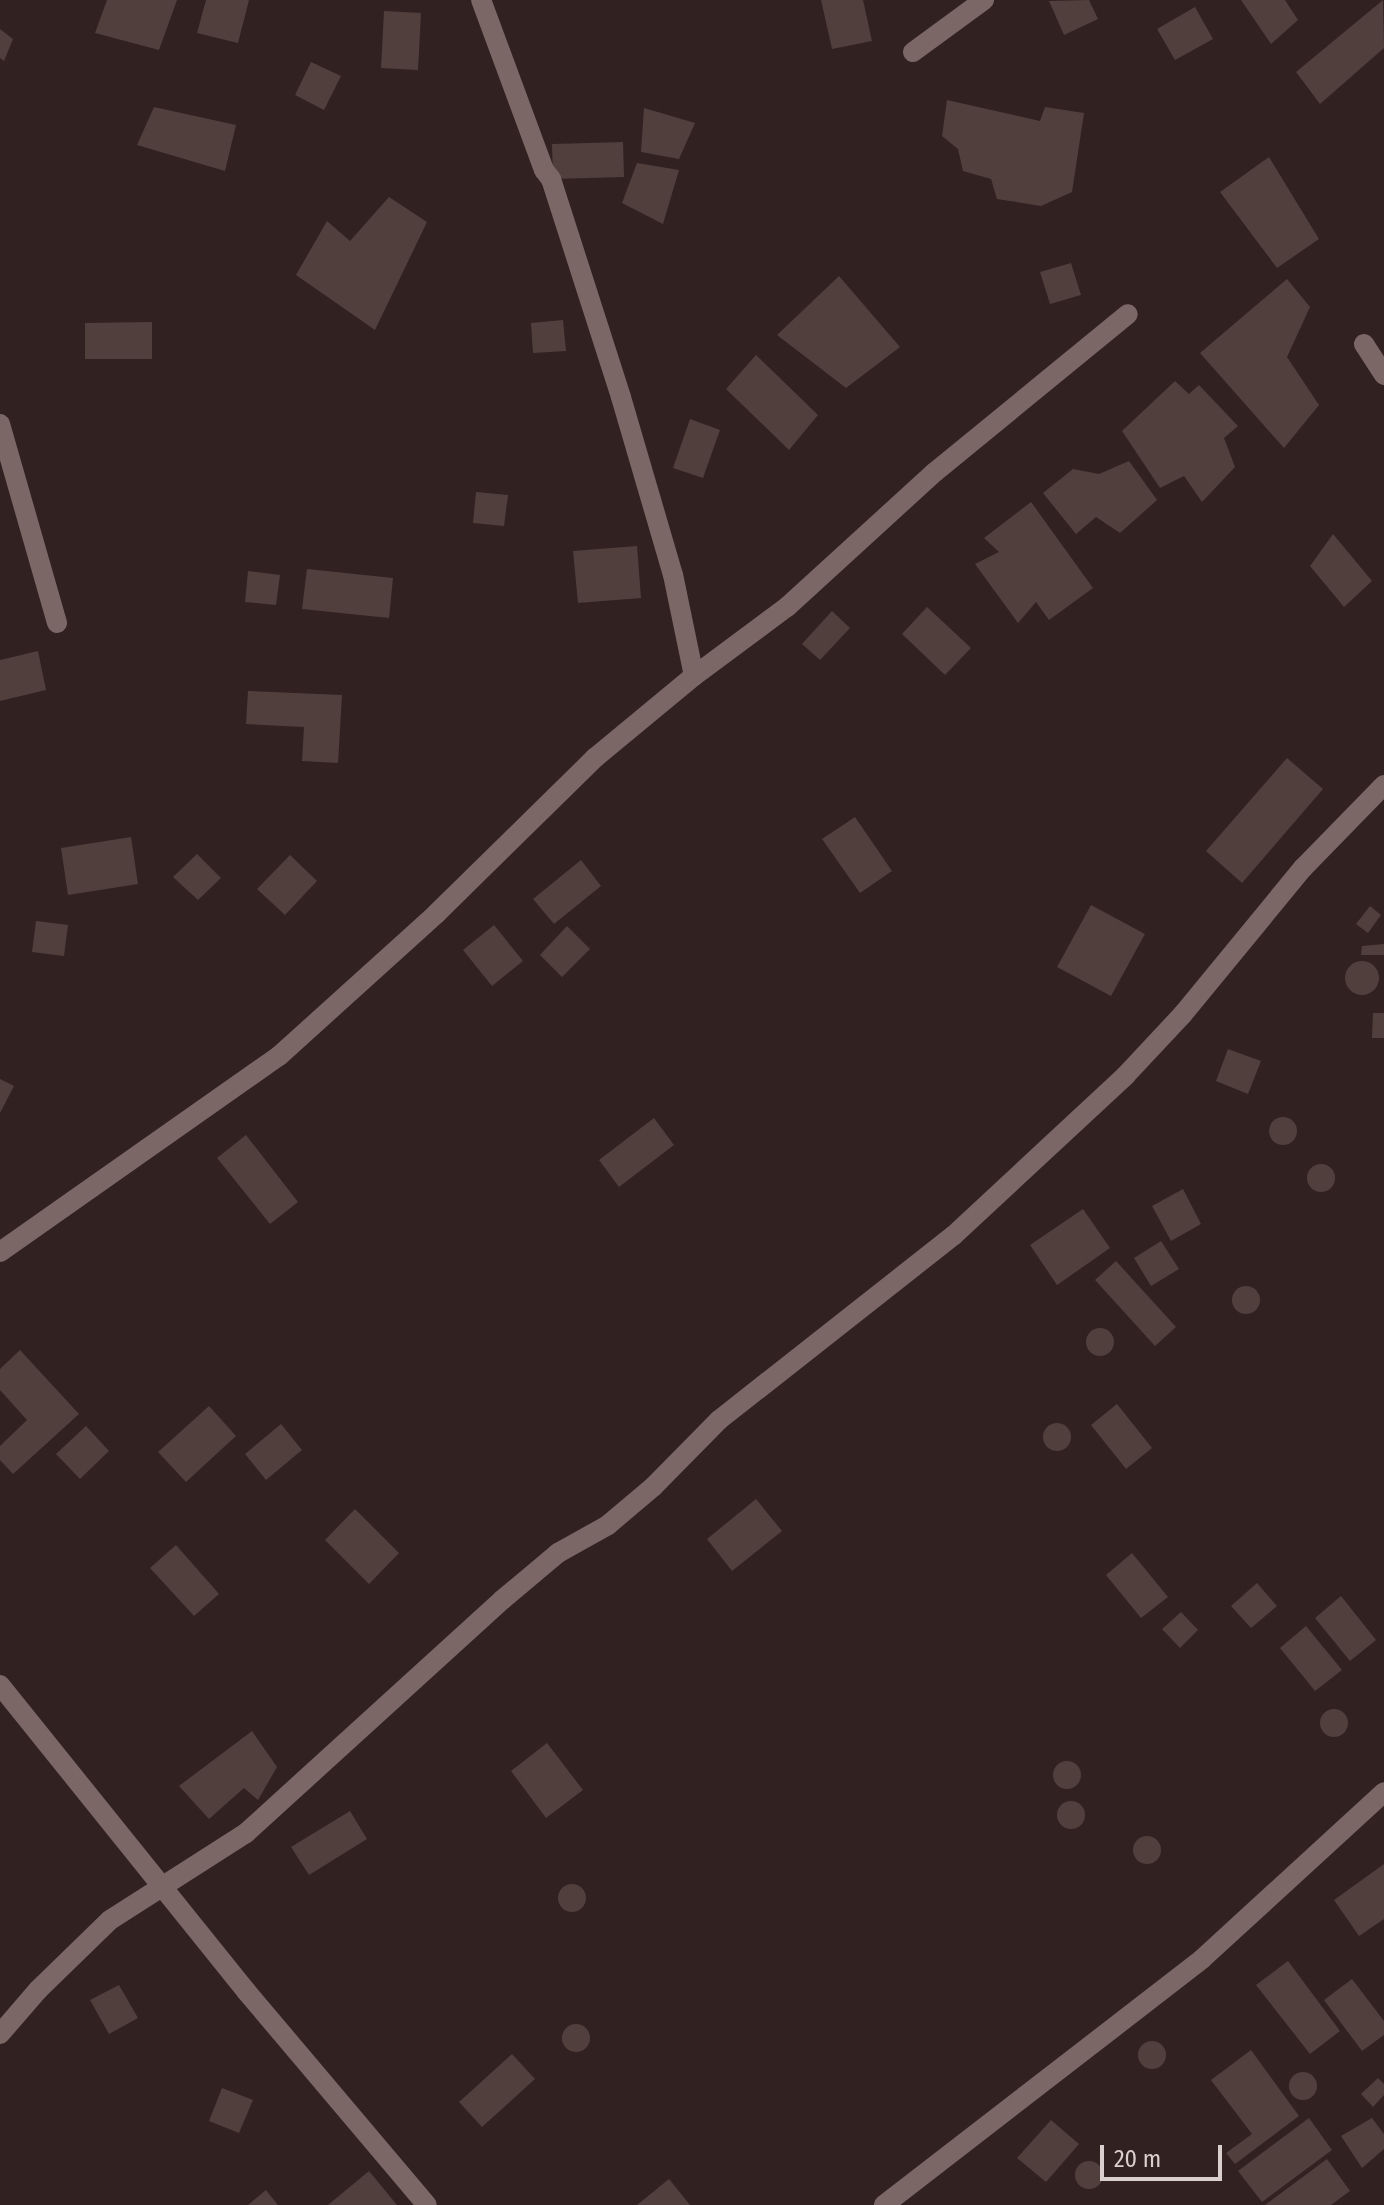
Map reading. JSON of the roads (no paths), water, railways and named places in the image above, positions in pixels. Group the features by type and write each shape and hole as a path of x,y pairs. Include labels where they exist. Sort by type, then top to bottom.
{"street":[{"path":"481,0 544,170 551,179 621,397 673,575 694,676"},
{"path":"913,52 984,0"},
{"path":"0,1252 279,1056 436,914 596,757 694,676 787,607 935,472 1128,314"},
{"path":"1364,344 1384,375"},
{"path":"0,424 57,623"},
{"path":"0,2034 38,1990 110,1920 246,1833 502,1600 558,1553 608,1525 653,1487 719,1420 953,1236 1126,1075 1183,1014 1303,868 1384,785"},
{"path":"0,1685 246,1991 427,2205"},
{"path":"884,2205 1202,1959 1384,1792"}]}
